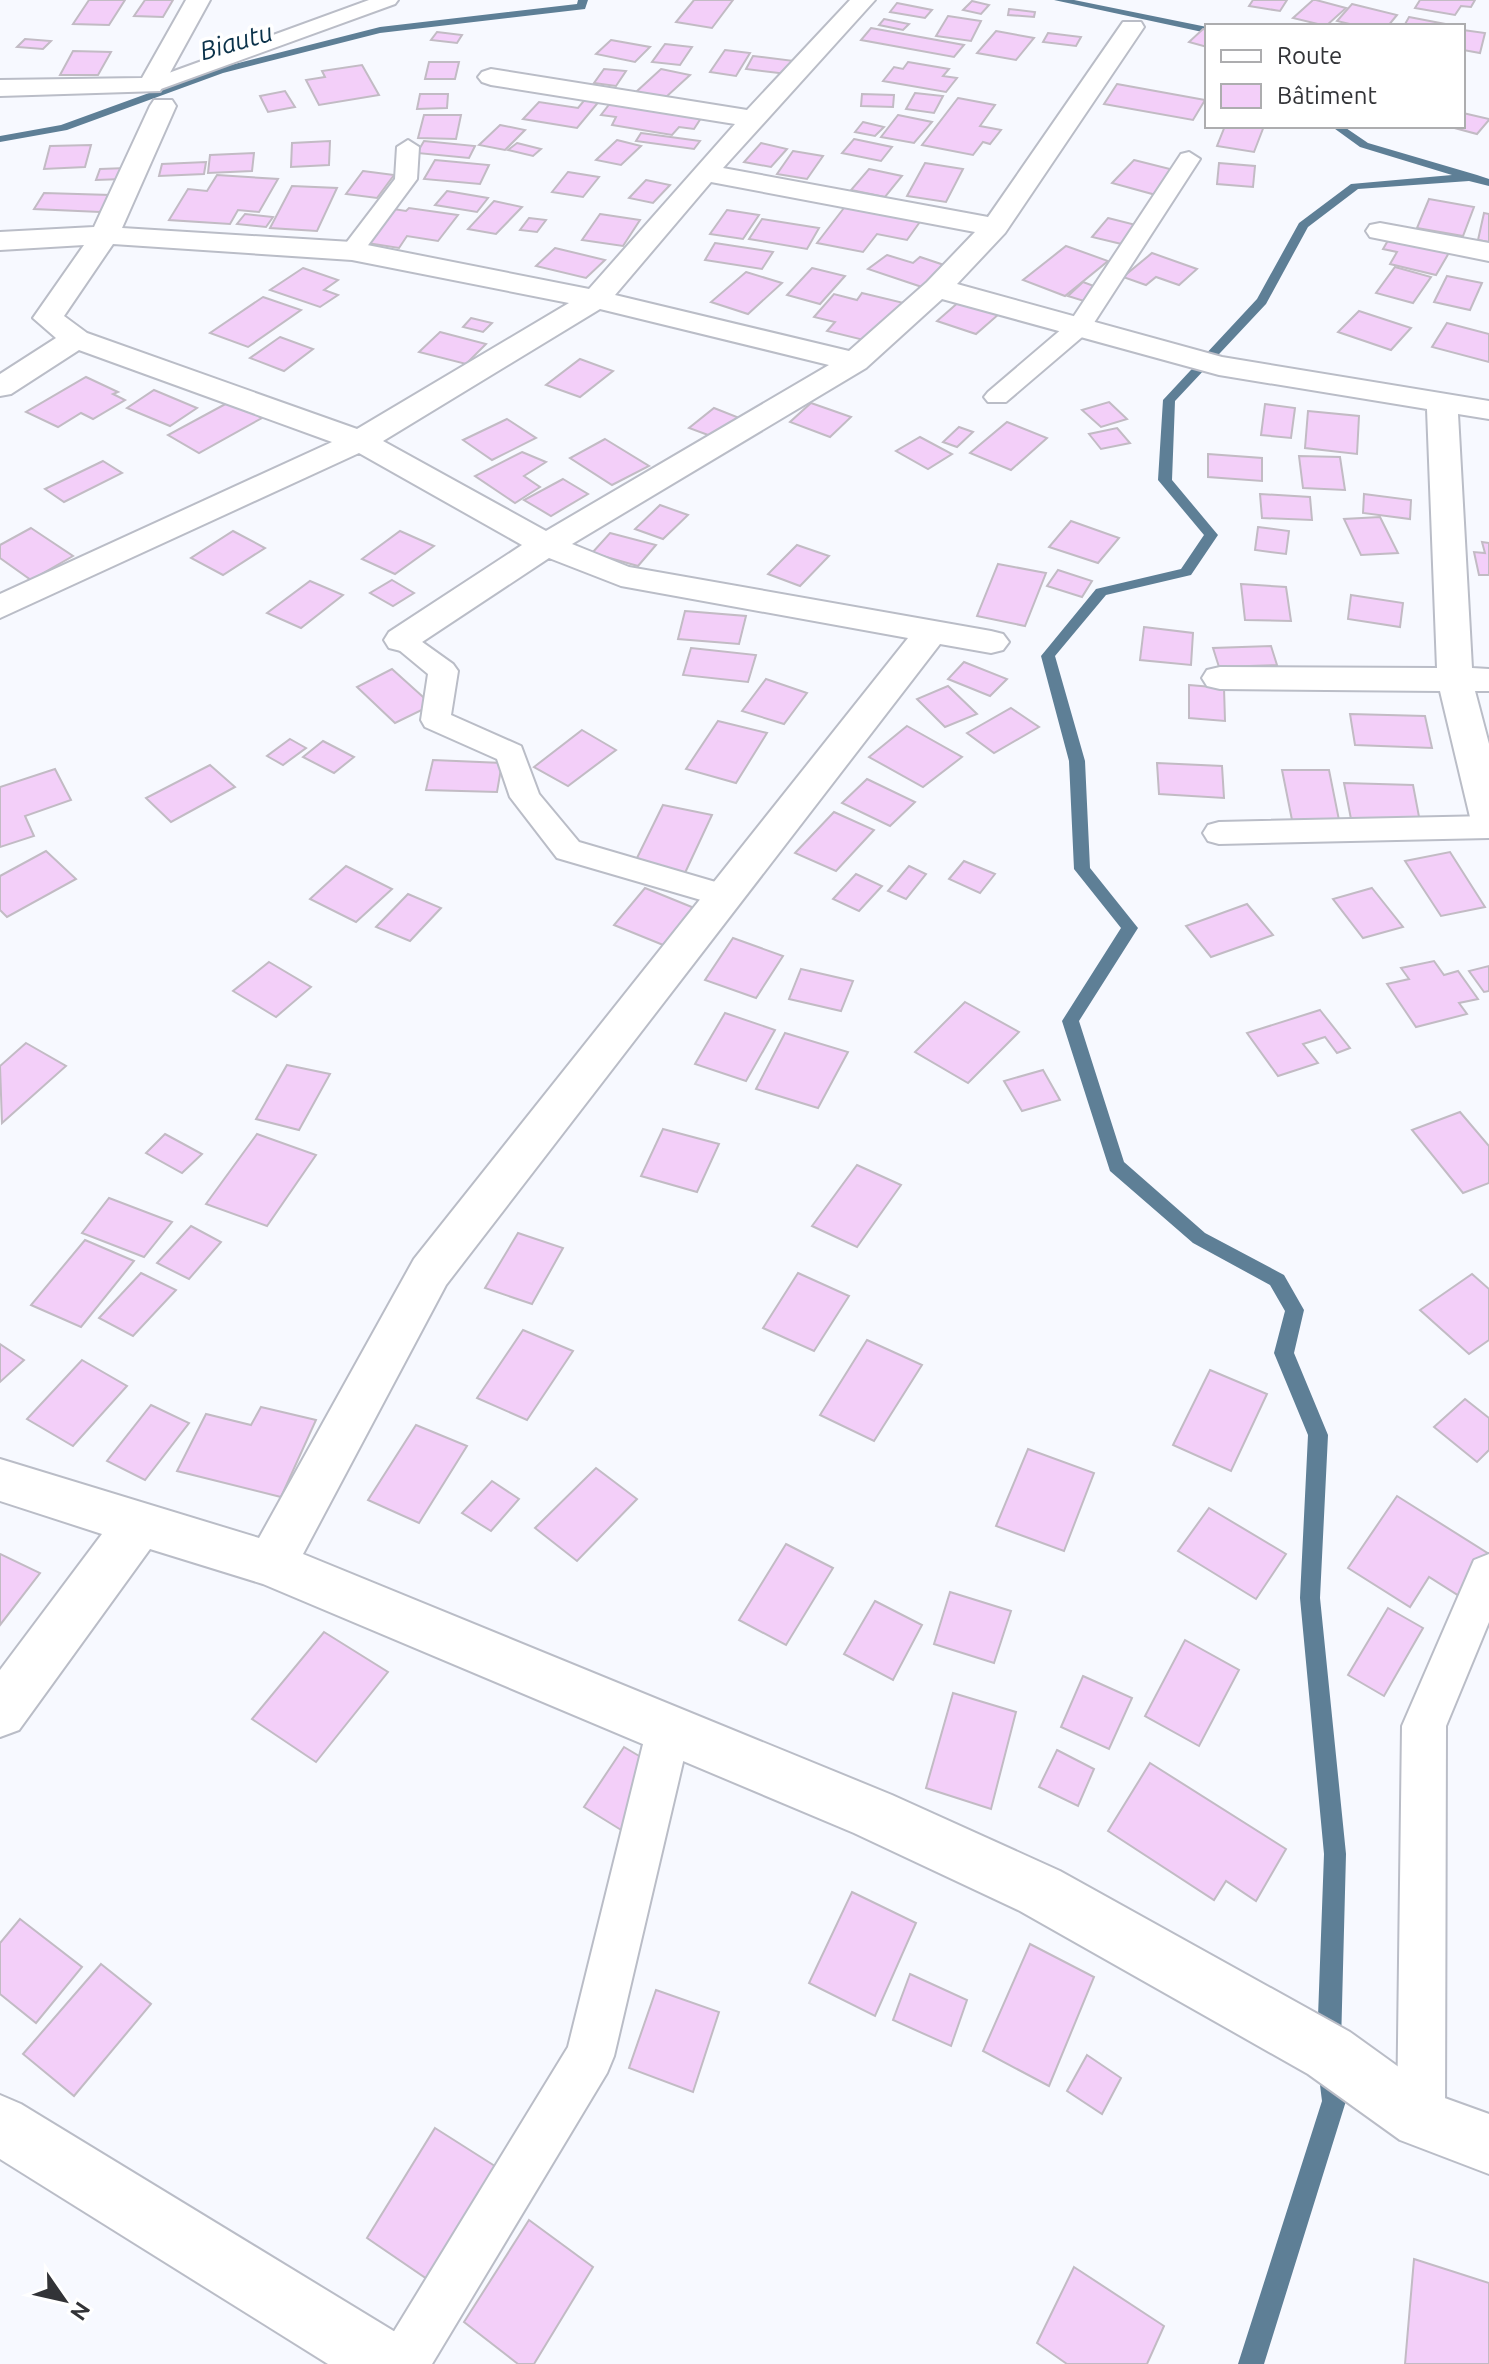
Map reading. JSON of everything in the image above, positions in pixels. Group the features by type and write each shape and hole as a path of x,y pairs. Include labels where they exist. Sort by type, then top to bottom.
{"street":[{"path":"198,0 157,96 105,235 48,318 76,339 360,441 546,545 621,576 991,642"},
{"path":"0,607 360,441 596,299 704,173 863,0"},
{"path":"401,640 546,545 855,362 937,288 995,227 1132,27"},
{"path":"491,77 754,119"},
{"path":"0,88 157,96"},
{"path":"704,173 995,227"},
{"path":"1380,231 1489,252"},
{"path":"0,241 105,235 352,251 596,299 855,362"},
{"path":"937,288 1219,366 1489,410"},
{"path":"0,387 76,339"},
{"path":"1442,402 1489,817"},
{"path":"271,1564 430,1272 932,631"},
{"path":"1220,678 1472,681"},
{"path":"0,1480 271,1564 873,1814 1040,1891 1329,2053 1421,2119 1489,2144"},
{"path":"0,1712 139,1524"},
{"path":"0,2125 387,2364"}],"lane":[{"path":"157,96 388,0"},
{"path":"352,251 406,179 408,147"},
{"path":"997,397 1079,327 1189,159"},
{"path":"401,640 443,671 436,720 510,753 525,797 568,850 725,896"},
{"path":"1219,833 1489,827"},
{"path":"1421,2119 1424,1726 1489,1573"},
{"path":"403,2364 590,2056 669,1728"}],"building":[{"path":"89,0 125,0 109,25 73,24"},
{"path":"145,0 173,0 163,17 134,16"},
{"path":"694,0 733,0 712,28 676,22"},
{"path":"1253,0 1287,0 1280,11 1249,6"},
{"path":"1313,0 1346,8 1328,24 1293,18"},
{"path":"1420,0 1475,0 1471,7 1461,6 1455,15 1415,8"},
{"path":"972,1 989,5 981,14 963,10"},
{"path":"897,3 932,10 925,18 890,12"},
{"path":"1352,4 1397,15 1390,24 1337,21"},
{"path":"1009,9 1035,12 1034,17 1008,15"},
{"path":"948,16 981,21 971,41 936,36"},
{"path":"1409,17 1446,24 1405,24"},
{"path":"884,19 909,24 903,30 879,25"},
{"path":"871,28 964,45 954,57 861,40"},
{"path":"1203,29 1205,30 1205,46 1189,42"},
{"path":"1465,30 1485,33 1480,53 1465,50"},
{"path":"996,31 1034,38 1016,60 977,53"},
{"path":"437,32 462,35 457,43 431,40"},
{"path":"1048,33 1081,37 1076,46 1043,42"},
{"path":"25,39 51,41 43,49 17,47"},
{"path":"611,40 650,47 635,62 596,54"},
{"path":"665,44 692,47 680,65 652,62"},
{"path":"725,50 750,53 736,76 710,72"},
{"path":"73,51 111,52 98,75 60,75"},
{"path":"753,56 794,61 787,74 746,69"},
{"path":"429,62 459,62 455,79 425,79"},
{"path":"908,62 949,69 943,76 957,78 946,92 883,81 894,67 903,69"},
{"path":"362,65 379,95 319,105 306,80 325,77 322,71"},
{"path":"604,69 626,71 616,86 594,83"},
{"path":"661,69 690,75 665,98 636,92"},
{"path":"1117,84 1205,100 1193,120 1104,104"},
{"path":"285,91 295,107 268,112 260,96"},
{"path":"915,93 943,96 934,113 906,109"},
{"path":"420,94 448,94 447,108 417,109"},
{"path":"862,94 894,95 893,107 861,106"},
{"path":"587,97 601,99 577,128 523,119 539,102 578,108"},
{"path":"958,98 995,105 980,126 1001,130 990,144 983,142 973,155 922,145"},
{"path":"611,102 703,115 694,129 679,127 672,135 612,125 616,117 601,115"},
{"path":"1465,113 1489,119 1477,134 1454,128 1465,128"},
{"path":"424,115 461,115 456,139 418,138"},
{"path":"898,115 932,122 914,143 881,137"},
{"path":"863,122 884,127 875,136 855,132"},
{"path":"500,125 525,130 505,150 479,145"},
{"path":"1224,128 1263,128 1254,152 1217,146"},
{"path":"641,133 700,141 694,149 636,141"},
{"path":"854,139 892,147 881,161 842,153"},
{"path":"617,140 641,146 621,165 596,160"},
{"path":"330,141 329,165 291,167 292,143"},
{"path":"424,141 475,146 469,158 417,153"},
{"path":"517,143 541,149 533,156 508,150"},
{"path":"761,143 787,149 771,167 744,162"},
{"path":"91,145 85,167 44,169 50,146"},
{"path":"793,151 823,156 807,179 777,174"},
{"path":"254,153 252,171 208,173 210,155"},
{"path":"435,160 489,165 480,184 424,179"},
{"path":"1134,160 1178,171 1156,195 1112,183"},
{"path":"206,162 204,174 159,176 162,164"},
{"path":"925,163 963,169 946,202 907,196"},
{"path":"1219,163 1255,166 1253,187 1217,184"},
{"path":"126,168 123,179 96,180 100,169"},
{"path":"869,169 902,176 885,197 851,190"},
{"path":"363,171 394,175 377,198 346,194"},
{"path":"568,172 599,177 583,197 552,192"},
{"path":"217,175 278,179 259,212 238,210 230,224 169,220 188,189 207,191"},
{"path":"646,180 670,185 653,203 629,198"},
{"path":"292,186 337,188 317,231 270,228"},
{"path":"447,191 488,198 477,212 435,205"},
{"path":"44,193 110,195 100,212 34,209"},
{"path":"1429,199 1474,207 1463,236 1417,228"},
{"path":"494,201 522,207 496,234 468,229"},
{"path":"847,204 922,219 907,240 877,234 863,252 817,243"},
{"path":"387,208 458,215 438,241 407,236 399,248 361,242"},
{"path":"727,210 759,215 743,239 710,234"},
{"path":"1484,213 1489,214 1489,242 1478,240"},
{"path":"245,214 273,217 266,227 237,224"},
{"path":"600,214 640,220 623,246 582,240"},
{"path":"529,218 546,220 537,232 520,230"},
{"path":"1108,218 1144,227 1130,246 1092,237"},
{"path":"762,219 819,228 807,249 749,239"},
{"path":"1390,237 1450,251 1436,275 1390,264 1397,252 1383,249"},
{"path":"715,243 773,252 762,269 705,260"},
{"path":"1066,246 1108,261 1065,296 1023,280"},
{"path":"555,248 605,260 586,278 536,266"},
{"path":"1152,253 1197,269 1179,285 1156,277 1146,285 1123,277"},
{"path":"887,255 913,263 920,257 947,266 922,287 868,269"},
{"path":"1395,267 1431,277 1413,303 1376,293"},
{"path":"303,268 338,280 324,290 338,295 320,307 270,290"},
{"path":"812,268 845,276 820,304 787,295"},
{"path":"746,272 782,283 748,314 711,302"},
{"path":"1447,276 1482,283 1470,310 1434,302"},
{"path":"1083,282 1102,289 1087,302 1068,296"},
{"path":"862,293 908,304 876,343 827,331 835,322 814,317 834,294 857,300"},
{"path":"263,297 301,310 248,347 210,333"},
{"path":"960,301 999,314 976,334 937,321"},
{"path":"1359,311 1411,328 1391,350 1338,332"},
{"path":"471,318 492,323 483,332 463,327"},
{"path":"1447,323 1489,334 1489,362 1432,347"},
{"path":"440,332 486,344 466,364 419,352"},
{"path":"280,337 313,349 284,371 250,358"},
{"path":"580,359 613,371 580,397 546,385"},
{"path":"86,377 118,392 113,394 125,400 93,419 81,413 58,427 26,412"},
{"path":"154,390 197,408 170,426 127,408"},
{"path":"231,401 262,418 199,453 168,435"},
{"path":"1109,402 1127,419 1101,427 1082,410"},
{"path":"811,403 851,417 830,437 790,422"},
{"path":"1265,404 1295,408 1291,438 1261,435"},
{"path":"714,408 742,419 719,439 689,428"},
{"path":"1308,411 1359,416 1357,454 1305,448"},
{"path":"507,419 536,438 492,460 463,440"},
{"path":"1007,422 1047,438 1011,470 970,453"},
{"path":"959,427 973,432 957,447 943,442"},
{"path":"1117,428 1130,443 1101,449 1089,434"},
{"path":"920,437 952,454 928,469 896,451"},
{"path":"605,439 649,466 612,485 570,458"},
{"path":"522,452 546,462 524,476 540,487 515,503 475,476"},
{"path":"1208,454 1262,458 1262,481 1208,477"},
{"path":"1299,456 1340,457 1345,490 1303,488"},
{"path":"103,461 122,473 64,502 45,489"},
{"path":"563,479 588,494 551,516 524,500"},
{"path":"1260,494 1310,497 1312,520 1262,518"},
{"path":"1364,494 1411,500 1410,519 1363,513"},
{"path":"660,505 688,515 663,539 635,529"},
{"path":"1380,517 1398,553 1361,555 1344,519"},
{"path":"1071,521 1119,538 1098,563 1049,547"},
{"path":"1258,527 1289,531 1286,554 1255,550"},
{"path":"31,528 73,556 31,580 0,558 0,545"},
{"path":"233,531 265,548 223,575 191,558"},
{"path":"400,531 434,546 395,574 362,559"},
{"path":"610,533 656,545 638,566 592,553"},
{"path":"1482,542 1489,543 1489,575 1479,575 1474,552 1485,553"},
{"path":"797,545 829,556 800,586 768,574"},
{"path":"998,564 1046,573 1025,626 977,616"},
{"path":"1058,570 1092,581 1082,597 1047,586"},
{"path":"392,580 414,593 393,606 370,593"},
{"path":"310,581 343,595 301,628 267,613"},
{"path":"1241,584 1286,587 1291,621 1245,620"},
{"path":"1351,595 1403,603 1400,627 1348,619"},
{"path":"685,611 746,616 739,644 678,639"},
{"path":"1144,627 1193,633 1191,665 1140,660"},
{"path":"1271,646 1277,665 1219,667 1213,648"},
{"path":"691,648 756,655 748,682 683,675"},
{"path":"964,662 1007,679 990,696 948,679"},
{"path":"392,669 432,705 395,723 357,687"},
{"path":"766,679 807,693 784,724 742,711"},
{"path":"1189,685 1224,688 1225,721 1189,718"},
{"path":"948,686 977,714 945,727 917,699"},
{"path":"1011,708 1039,727 994,753 967,733"},
{"path":"1350,714 1425,716 1432,748 1355,745"},
{"path":"718,721 767,733 736,783 686,769"},
{"path":"907,726 962,757 923,787 869,757"},
{"path":"582,730 616,750 568,786 534,767"},
{"path":"290,739 306,748 283,765 267,756"},
{"path":"323,741 354,757 334,773 303,757"},
{"path":"433,760 502,763 497,792 426,790"},
{"path":"1157,763 1222,766 1224,798 1159,794"},
{"path":"210,765 235,787 171,822 146,798"},
{"path":"55,769 71,800 25,816 34,836 0,847 0,787"},
{"path":"1282,770 1329,770 1339,820 1292,820"},
{"path":"867,779 915,802 890,826 842,803"},
{"path":"1344,783 1413,785 1420,822 1351,819"},
{"path":"663,805 712,815 684,875 634,864"},
{"path":"834,812 874,830 836,871 795,853"},
{"path":"46,851 76,879 7,917 0,910 0,876"},
{"path":"1450,852 1485,907 1441,916 1405,861"},
{"path":"964,861 995,874 980,893 949,879"},
{"path":"346,866 392,889 356,922 310,899"},
{"path":"909,866 926,874 906,899 888,891"},
{"path":"856,874 882,886 859,911 833,899"},
{"path":"645,888 704,912 673,949 614,925"},
{"path":"1372,888 1403,927 1363,938 1333,899"},
{"path":"408,894 441,908 410,941 376,927"},
{"path":"1247,904 1273,935 1211,957 1186,926"},
{"path":"733,938 783,956 756,998 705,980"},
{"path":"1434,961 1444,975 1458,971 1478,999 1459,1003 1467,1014 1416,1027 1387,984 1409,979 1401,968"},
{"path":"269,962 311,987 276,1017 233,991"},
{"path":"1489,966 1489,991 1484,992 1469,971"},
{"path":"801,969 853,981 841,1011 789,999"},
{"path":"965,1002 1019,1032 968,1083 915,1052"},
{"path":"1320,1010 1350,1048 1337,1053 1325,1037 1303,1044 1318,1063 1278,1076 1247,1033"},
{"path":"725,1013 775,1030 746,1081 695,1064"},
{"path":"785,1033 848,1052 818,1108 756,1089"},
{"path":"26,1043 66,1066 2,1123 0,1066"},
{"path":"287,1065 330,1074 299,1130 256,1119"},
{"path":"1043,1070 1060,1100 1022,1111 1004,1081"},
{"path":"1460,1112 1489,1146 1489,1183 1463,1193 1412,1130"},
{"path":"663,1129 719,1144 697,1192 641,1176"},
{"path":"165,1134 202,1154 182,1173 146,1153"},
{"path":"257,1134 316,1155 267,1226 206,1204"},
{"path":"857,1165 901,1185 857,1247 812,1226"},
{"path":"109,1198 172,1222 144,1257 82,1233"},
{"path":"191,1226 221,1242 189,1279 157,1263"},
{"path":"518,1233 563,1248 532,1304 485,1288"},
{"path":"85,1240 134,1261 81,1327 31,1305"},
{"path":"141,1273 176,1290 133,1336 99,1318"},
{"path":"798,1273 849,1296 814,1351 763,1328"},
{"path":"1472,1274 1489,1289 1489,1340 1469,1354 1420,1310"},
{"path":"523,1330 573,1351 527,1420 477,1398"},
{"path":"867,1340 922,1365 874,1441 820,1415"},
{"path":"0,1344 24,1360 0,1382"},
{"path":"82,1360 127,1386 73,1446 27,1419"},
{"path":"1210,1370 1267,1394 1231,1471 1173,1445"},
{"path":"1465,1399 1489,1418 1489,1450 1477,1462 1434,1427"},
{"path":"151,1405 189,1423 145,1480 107,1461"},
{"path":"261,1407 316,1420 281,1497 177,1471 206,1414 251,1425"},
{"path":"416,1425 467,1446 419,1523 368,1500"},
{"path":"1028,1449 1094,1473 1064,1551 996,1526"},
{"path":"596,1468 637,1499 577,1561 535,1528"},
{"path":"492,1481 519,1499 491,1531 462,1513"},
{"path":"1397,1496 1489,1554 1489,1559 1464,1599 1429,1577 1410,1607 1348,1568"},
{"path":"1209,1508 1286,1554 1256,1599 1178,1551"},
{"path":"786,1544 833,1568 786,1645 739,1620"},
{"path":"0,1554 40,1573 0,1625"},
{"path":"950,1592 1011,1611 994,1663 934,1644"},
{"path":"875,1601 922,1625 893,1680 844,1654"},
{"path":"1388,1608 1423,1628 1384,1696 1348,1675"},
{"path":"324,1632 388,1672 316,1762 252,1719"},
{"path":"1185,1640 1239,1670 1199,1746 1145,1716"},
{"path":"1083,1676 1132,1698 1109,1749 1061,1727"},
{"path":"953,1693 1016,1712 991,1809 926,1788"},
{"path":"624,1747 666,1772 626,1833 584,1807"},
{"path":"1057,1750 1094,1769 1078,1806 1039,1787"},
{"path":"1150,1763 1286,1849 1256,1901 1226,1881 1214,1900 1108,1831"},
{"path":"852,1892 916,1923 875,2016 809,1983"},
{"path":"20,1919 82,1967 36,2023 0,1994 0,1943"},
{"path":"1030,1944 1094,1977 1049,2086 983,2051"},
{"path":"101,1964 151,2004 74,2096 23,2054"},
{"path":"910,1974 967,2000 951,2046 893,2020"},
{"path":"656,1990 719,2012 693,2092 629,2068"},
{"path":"1087,2055 1121,2078 1102,2114 1067,2091"},
{"path":"435,2128 498,2168 430,2281 367,2238"},
{"path":"529,2220 593,2267 534,2364 518,2364 464,2322"},
{"path":"1414,2259 1489,2283 1489,2364 1405,2364"},
{"path":"1074,2267 1164,2326 1147,2364 1067,2364 1037,2343"}],"waterway":[{"name":"Biautu","path":"0,139 63,128 219,71 380,30 581,7 583,0"},
{"name":"Biautu","path":"1059,0 1205,30"},
{"name":"Biautu","path":"1339,128 1364,145 1470,177"},
{"path":"1329,2044 1335,1854 1310,1598 1318,1435 1284,1353 1295,1310 1277,1280 1199,1238 1116,1166 1070,1021 1130,928 1082,869 1077,761 1048,656 1101,592 1186,572 1211,535 1165,480 1169,400 1262,301 1303,225 1355,186 1470,177"},
{"name":"Biautu","path":"1470,177 1489,183"},
{"path":"1251,2364 1334,2101 1330,2069"}]}
